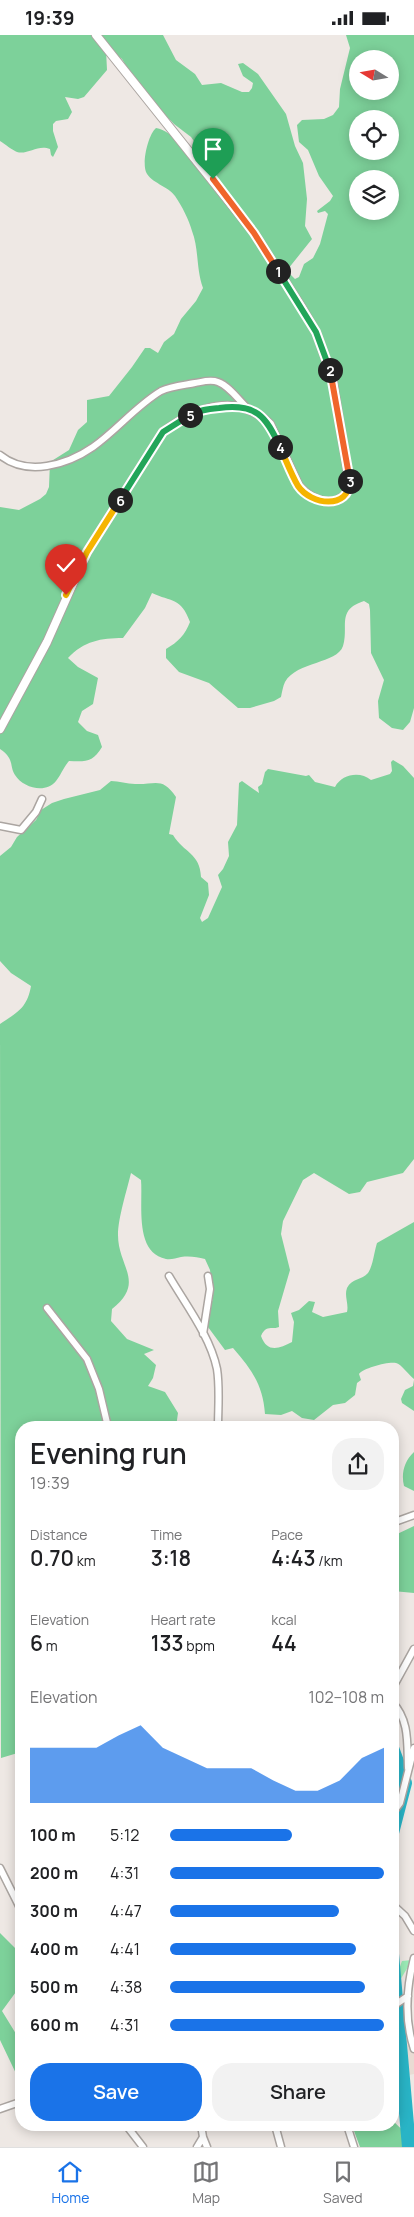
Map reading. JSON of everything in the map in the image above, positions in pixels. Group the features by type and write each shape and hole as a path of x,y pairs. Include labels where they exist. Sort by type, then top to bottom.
{"street":[{"path":"0,455 7,461 22,466 38,467 58,464 93,447 128,417 163,391 211,381 224,385 246,407 270,424 304,493 321,501 332,502 340,500 347,494 350,478 332,376 316,332 254,233 96,35"},
{"path":"0,729 47,642 87,552 163,432 199,410 234,406 246,407"},
{"path":"0,826 21,829 36,811 42,799"},
{"path":"169,1276 203,1334 217,1370 218,1421"},
{"path":"203,1334 210,1289 208,1276"},
{"path":"47,1308 88,1359 99,1389 107,1421"},
{"path":"399,1520 414,1515"},
{"path":"399,1676 414,1649"},
{"path":"399,1710 406,1723 411,1769"},
{"path":"399,1804 411,1769 414,1748"},
{"path":"0,1868 15,1897"},
{"path":"399,1910 405,1916 414,1931"},
{"path":"414,1958 408,1982 406,2016 414,2049"},
{"path":"399,2002 408,1996"},
{"path":"406,2016 414,2015"},
{"path":"0,2109 15,2104"},
{"path":"131,2131 143,2147"},
{"path":"202,2131 207,2147"},
{"path":"277,2131 281,2147"},
{"path":"349,2131 354,2147"},
{"path":"197,2147 203,2137"}],"shaded area":[{"path":"399,2012 405,2016 414,2051 414,2074 399,2077"}],"green space":[{"path":"0,35 163,35 176,60 195,74 202,85 221,83 242,92 249,92 253,83 243,76 238,64 243,63 258,74 286,114 295,146 303,163 307,199 305,226 312,239 288,269 295,279 299,277 304,264 313,258 320,244 328,214 325,211 318,213 317,211 330,201 333,196 319,176 308,150 299,142 297,125 302,120 324,119 333,115 339,107 340,89 349,52 349,100 399,100 399,50 350,50 346,35 414,35 414,708 410,722 403,730 392,728 379,718 378,701 384,680 371,653 370,610 369,604 364,601 355,605 347,614 343,646 339,652 291,675 284,684 281,697 274,701 250,708 238,708 209,683 179,672 166,658 166,649 181,638 190,622 187,614 179,604 152,593 145,608 123,638 107,639 87,644 68,658 78,667 98,678 93,704 82,711 78,722 87,731 98,735 102,747 99,752 88,760 69,761 56,781 46,787 35,788 29,786 15,775 10,759 0,749 0,507 19,510 46,494 49,487 50,462 69,450 78,430 87,422 87,400 109,396 145,348 150,348 158,353 164,342 174,334 181,319 196,301 203,288 199,274 196,245 183,209 172,193 148,176 145,168 148,142 156,128 174,138 195,166 201,162 200,150 191,137 174,124 140,89 122,59 111,51 106,50 107,70 84,97 78,99 65,97 72,112 68,119 56,121 53,124 58,147 53,157 50,149 46,148 21,153 0,141"},
{"path":"393,760 403,766 414,778 414,1159 403,1173 367,1182 360,1192 349,1194 314,1173 303,1180 283,1221 281,1234 290,1270 278,1311 279,1327 265,1330 261,1336 267,1345 274,1348 292,1342 294,1322 291,1313 299,1310 309,1301 315,1302 312,1312 323,1317 347,1312 347,1288 352,1282 363,1277 370,1270 377,1243 414,1222 414,1379 403,1367 396,1363 382,1364 361,1372 359,1374 361,1380 357,1383 355,1395 345,1403 333,1405 314,1420 302,1418 292,1411 281,1415 265,1414 262,1395 251,1371 233,1348 225,1350 208,1327 208,1310 213,1299 210,1270 205,1259 181,1257 166,1259 156,1255 149,1247 142,1226 141,1180 131,1173 118,1228 119,1246 129,1282 127,1291 122,1299 112,1309 111,1321 127,1339 154,1350 144,1354 156,1365 153,1378 148,1386 165,1392 178,1413 177,1421 15,1421 15,1754 1,1758 0,1024 21,1009 27,1000 31,986 11,973 0,961 0,856 36,820 41,810 52,803 100,790 111,781 132,784 162,784 171,790 176,797 169,834 173,835 195,858 201,877 208,883 209,895 200,918 202,922 208,918 222,887 218,875 229,856 228,842 237,825 239,783 242,781 259,793 258,787 262,784 265,772 268,769 309,775 315,782 335,787 342,779 352,775 362,775 371,780 390,774 392,771 391,762"},
{"path":"414,1380 414,1411 402,1403 401,1399 405,1390 413,1386"},
{"path":"414,1452 414,1491 404,1486 403,1477 404,1468"},
{"path":"414,1526 414,1593 399,1592 399,1533"},
{"path":"0,1933 15,1948 15,1993 2,2011 15,2032 15,2071 0,2040"},
{"path":"412,1960 399,1982 399,1969 402,1961"},
{"path":"399,2127 414,2141 414,2147 360,2147 354,2131 399,2131"}],"waterway":[{"path":"399,1767 405,1783 399,1806"},
{"path":"399,2033 409,2147"}],"route":[{"path":"66,595 87,552 163,432 180,419 199,410 234,406 253,410 270,424 304,493 321,501 332,502 340,500 347,494 350,478 332,376 316,332 254,233 213,179"}]}
